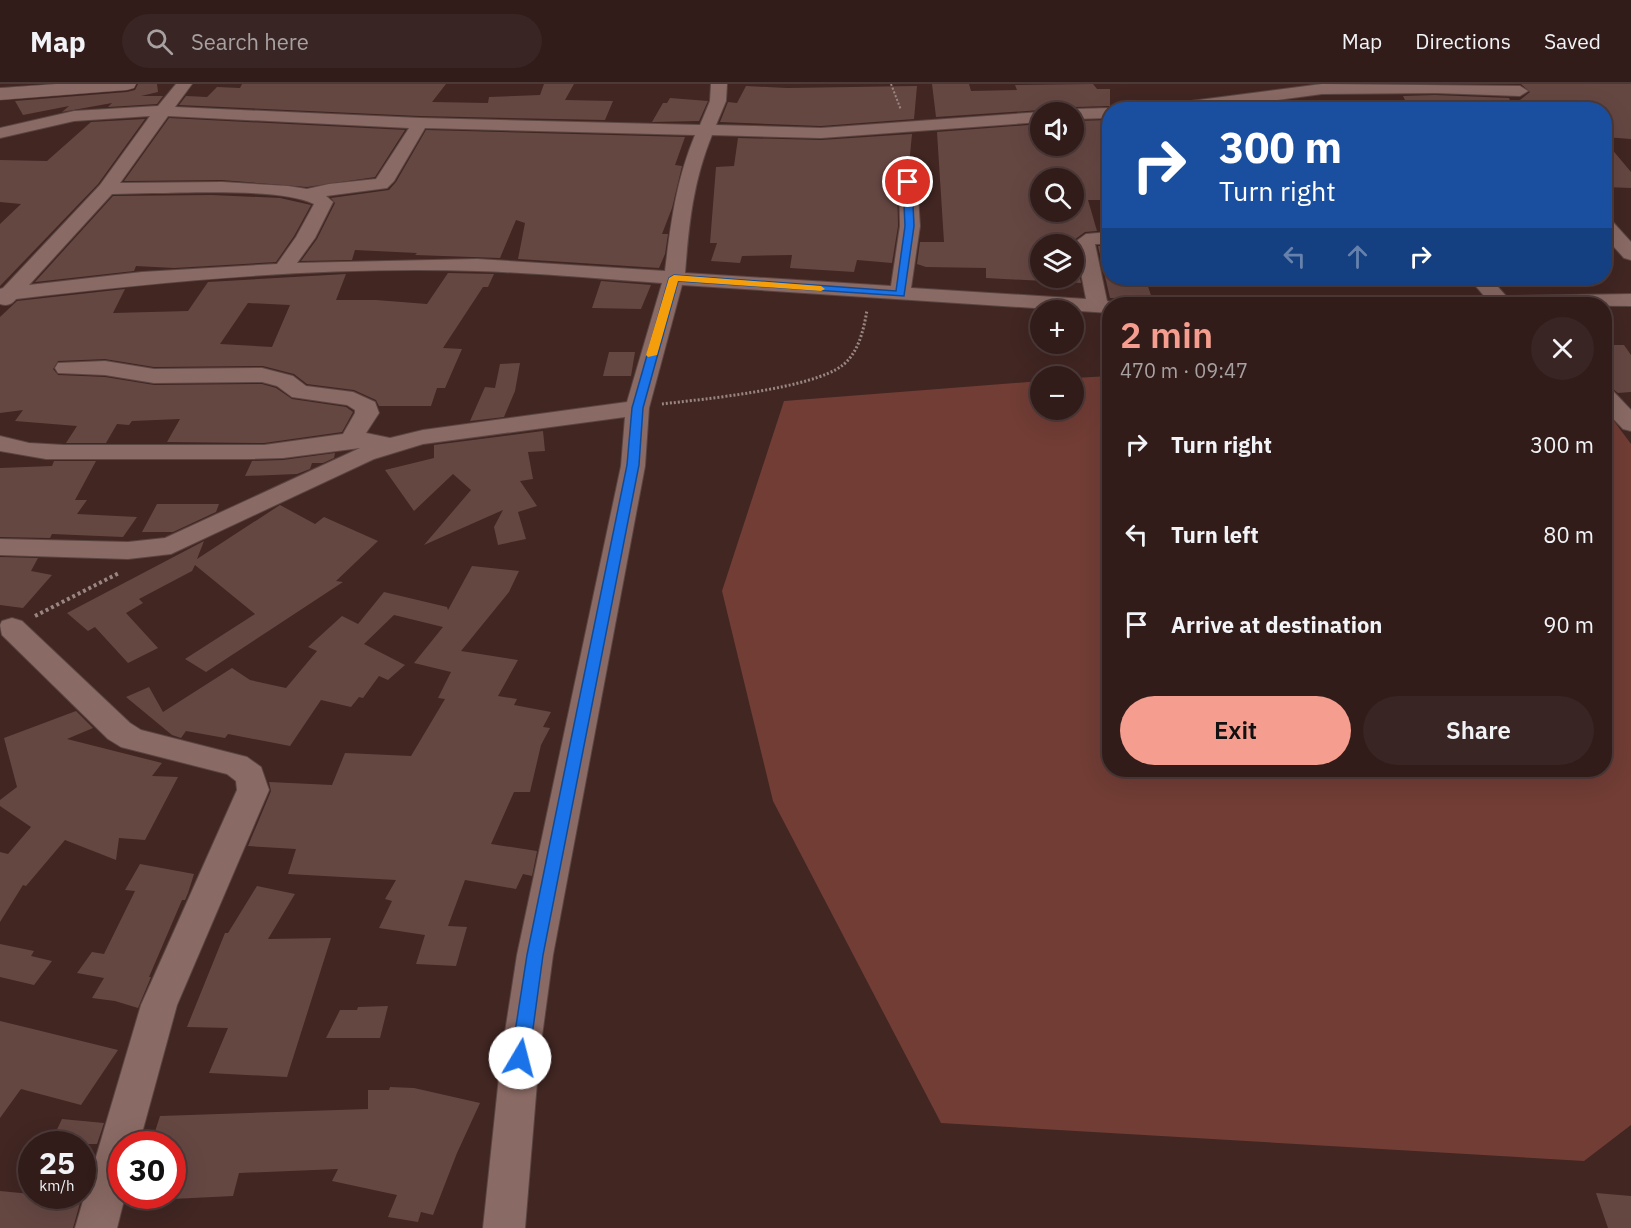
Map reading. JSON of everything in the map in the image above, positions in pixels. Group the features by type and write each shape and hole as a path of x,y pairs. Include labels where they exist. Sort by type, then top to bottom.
{"street":[{"path":"0,94 127,84"},
{"path":"3,298 107,189 184,84"},
{"path":"504,1228 520,1058 535,955 633,465 638,408 674,278 682,204 691,166 718,101 719,84"},
{"path":"1215,102 1257,96 1325,92 1520,88"},
{"path":"0,134 80,116 163,111 420,123 845,133 1030,118"},
{"path":"1084,114 1102,113"},
{"path":"311,194 329,189 381,184 420,123"},
{"path":"900,294 910,226 908,182"},
{"path":"107,189 216,187 311,194 320,197 324,202 305,238 282,270"},
{"path":"1612,233 1631,254"},
{"path":"1102,238 1088,239 1084,246 1102,301"},
{"path":"3,298 144,279 393,265 477,265 1102,307"},
{"path":"1489,285 1505,297"},
{"path":"1612,300 1631,300"},
{"path":"66,368 105,368 154,376 275,377 300,392 342,397 362,403 367,407 367,413 354,434 360,440"},
{"path":"1612,404 1631,424"},
{"path":"0,547 44,546 146,551 171,546 365,454 389,445 423,437 638,408"},
{"path":"0,443 20,448 68,451 250,452 300,449 360,440 389,445"},
{"path":"12,628 126,735 132,739 236,765 250,776 253,790 159,1005 96,1228"}],"path":[{"path":"891,84 907,128"},
{"path":"638,408 787,384 815,377 843,365 857,345 864,326 869,292"},
{"path":"12,628 129,568"}],"shaded area":[{"path":"1102,376 1102,777 1612,777 1612,418 1631,444 1631,1125 1584,1161 941,1123 773,801 722,591 784,401 1030,382 1030,420 1084,420 1084,377"}],"building":[{"path":"138,84 157,84 158,92 141,96 163,96 157,104 108,107 112,103 62,112 69,106 23,115 15,101 127,92 135,90"},
{"path":"242,84 446,84 432,102 488,103 489,97 540,95 544,84 574,84 565,100 613,101 605,120 420,116 179,105 186,96 207,97 217,87 240,88"},
{"path":"932,84 969,84 971,91 1017,90 1015,85 1093,84 1097,89 1110,89 1110,102 1102,102 1102,106 1084,107 1084,102 1030,102 1030,111 936,117"},
{"path":"1521,84 1631,84 1631,139 1612,138 1612,102 1520,100 1530,92"},
{"path":"746,86 787,88 917,86 914,119 821,126 720,122 728,102 737,103"},
{"path":"1403,96 1509,98 1511,102 1406,102"},
{"path":"670,98 708,101 699,121 652,122 663,103 667,103"},
{"path":"169,118 405,130 375,177 307,187 222,180 124,181"},
{"path":"145,119 98,184 0,286 0,224 21,204 0,202 0,160 47,161 91,122"},
{"path":"1102,120 1102,200 1088,200 1097,231 1082,234 1030,234 1030,280 986,278 986,268 926,267 917,264 920,242 944,242 937,132 1030,125 1030,156 1084,156 1084,121"},
{"path":"426,130 685,137 675,165 682,166 672,208 662,234 668,234 665,254 659,268 518,259 525,223 516,220 500,258 355,250 352,260 301,261 317,239 335,203 331,198 389,190"},
{"path":"912,134 908,176 900,177 897,182 898,226 892,263 857,260 854,272 790,268 792,255 742,256 740,263 711,261 717,243 710,243 716,167 734,166 738,138 821,140"},
{"path":"1612,149 1631,172 1631,188 1612,187"},
{"path":"212,195 280,198 311,205 276,262 174,268 136,266 134,271 35,282 113,196"},
{"path":"1098,246 1102,246 1102,263"},
{"path":"448,273 494,274 488,287 483,287 443,348 462,349 445,388 437,388 431,406 379,406 376,400 354,390 307,384 294,374 263,366 154,367 105,359 58,361 53,369 58,375 105,377 154,385 262,384 276,388 292,399 346,407 353,412 342,432 264,443 167,442 180,419 132,421 129,425 117,424 106,443 66,443 77,426 15,421 23,410 0,413 0,317 17,301 125,289 113,313 188,311 208,282 346,274 336,300 427,304","holes":["248,303 290,305 272,347 220,344"]},
{"path":"601,281 651,285 641,309 592,308"},
{"path":"1107,285 1147,285 1152,297 1110,297"},
{"path":"1612,345 1624,345 1631,355 1631,392 1618,393 1612,388"},
{"path":"609,352 635,352 631,376 603,376"},
{"path":"520,363 515,391 504,417 470,421 485,387 495,388 500,364"},
{"path":"543,431 545,451 528,452 533,479 520,481 537,506 518,512 526,539 498,545 494,527 503,510 424,545 471,490 453,474 414,511 385,470 434,458 434,445"},
{"path":"335,453 334,458 323,463 312,463 310,469 297,474 245,476 252,461 283,460"},
{"path":"54,461 96,461 75,500 87,500 77,514 137,517 123,537 52,534 50,538 0,537 0,468 52,466"},
{"path":"157,504 219,504 216,512 173,532 142,532"},
{"path":"280,505 315,524 324,517 378,541 336,581 343,582 206,672 185,659 255,614 195,565 192,571 139,599 143,603 126,613 158,648 128,663 95,627 88,631 67,613 204,541 197,559"},
{"path":"0,557 38,558 31,571 52,575 23,608 0,605"},
{"path":"472,566 519,571 509,592 461,651 518,660 498,696 517,699 514,705 551,712 543,727 550,728 541,745 530,792 514,792 491,844 537,851 532,876 523,874 516,889 465,880 448,926 467,927 456,966 416,964 425,935 379,928 392,901 385,899 396,880 288,874 296,849 248,846 271,791 269,782 332,785 345,753 411,756 445,699 438,698 451,672 414,663 443,627 394,615 364,644 405,665 388,680 379,676 363,698 359,697 351,707 321,700 290,746 228,734 225,738 186,731 181,738 172,735 126,697 149,687 163,712 232,668 250,680 286,688 317,651 308,647 342,616 358,624 384,592 447,607 448,610"},
{"path":"76,711 93,728 67,739 162,763 152,776 178,777 145,840 119,838 116,860 65,840 26,886 23,885 0,922 0,852 8,854 31,827 0,806 0,800 17,787 4,738"},
{"path":"140,864 194,874 185,900 182,900 149,977 151,977 138,1008 115,1001 92,998 104,978 77,973 92,952 104,954 135,891 125,890"},
{"path":"257,886 295,894 268,939 331,938 287,1077 209,1073 228,1028 187,1027 225,933 228,933"},
{"path":"0,944 34,951 31,956 52,961 34,985 0,977"},
{"path":"388,1006 380,1038 326,1038 340,1010"},
{"path":"0,1021 118,1050 81,1105 21,1089 0,1118"},
{"path":"390,1087 414,1088 480,1103 457,1153 433,1215 421,1212 418,1222 388,1217 397,1195 332,1181 338,1169 239,1173 233,1196 186,1198 186,1131 155,1131 160,1116 368,1109 368,1090 389,1090"},
{"path":"62,1119 104,1123 97,1144 96,1131 56,1131"},
{"path":"0,1191 18,1193 18,1209 78,1209 73,1228 0,1228"},
{"path":"1596,1193 1631,1196 1631,1228 1608,1228"}],"slow traffic":[{"path":"652,355 674,278 821,289"}],"route":[{"path":"520,1058 535,955 633,465 638,408 674,278 900,294 910,226 908,182"}]}
